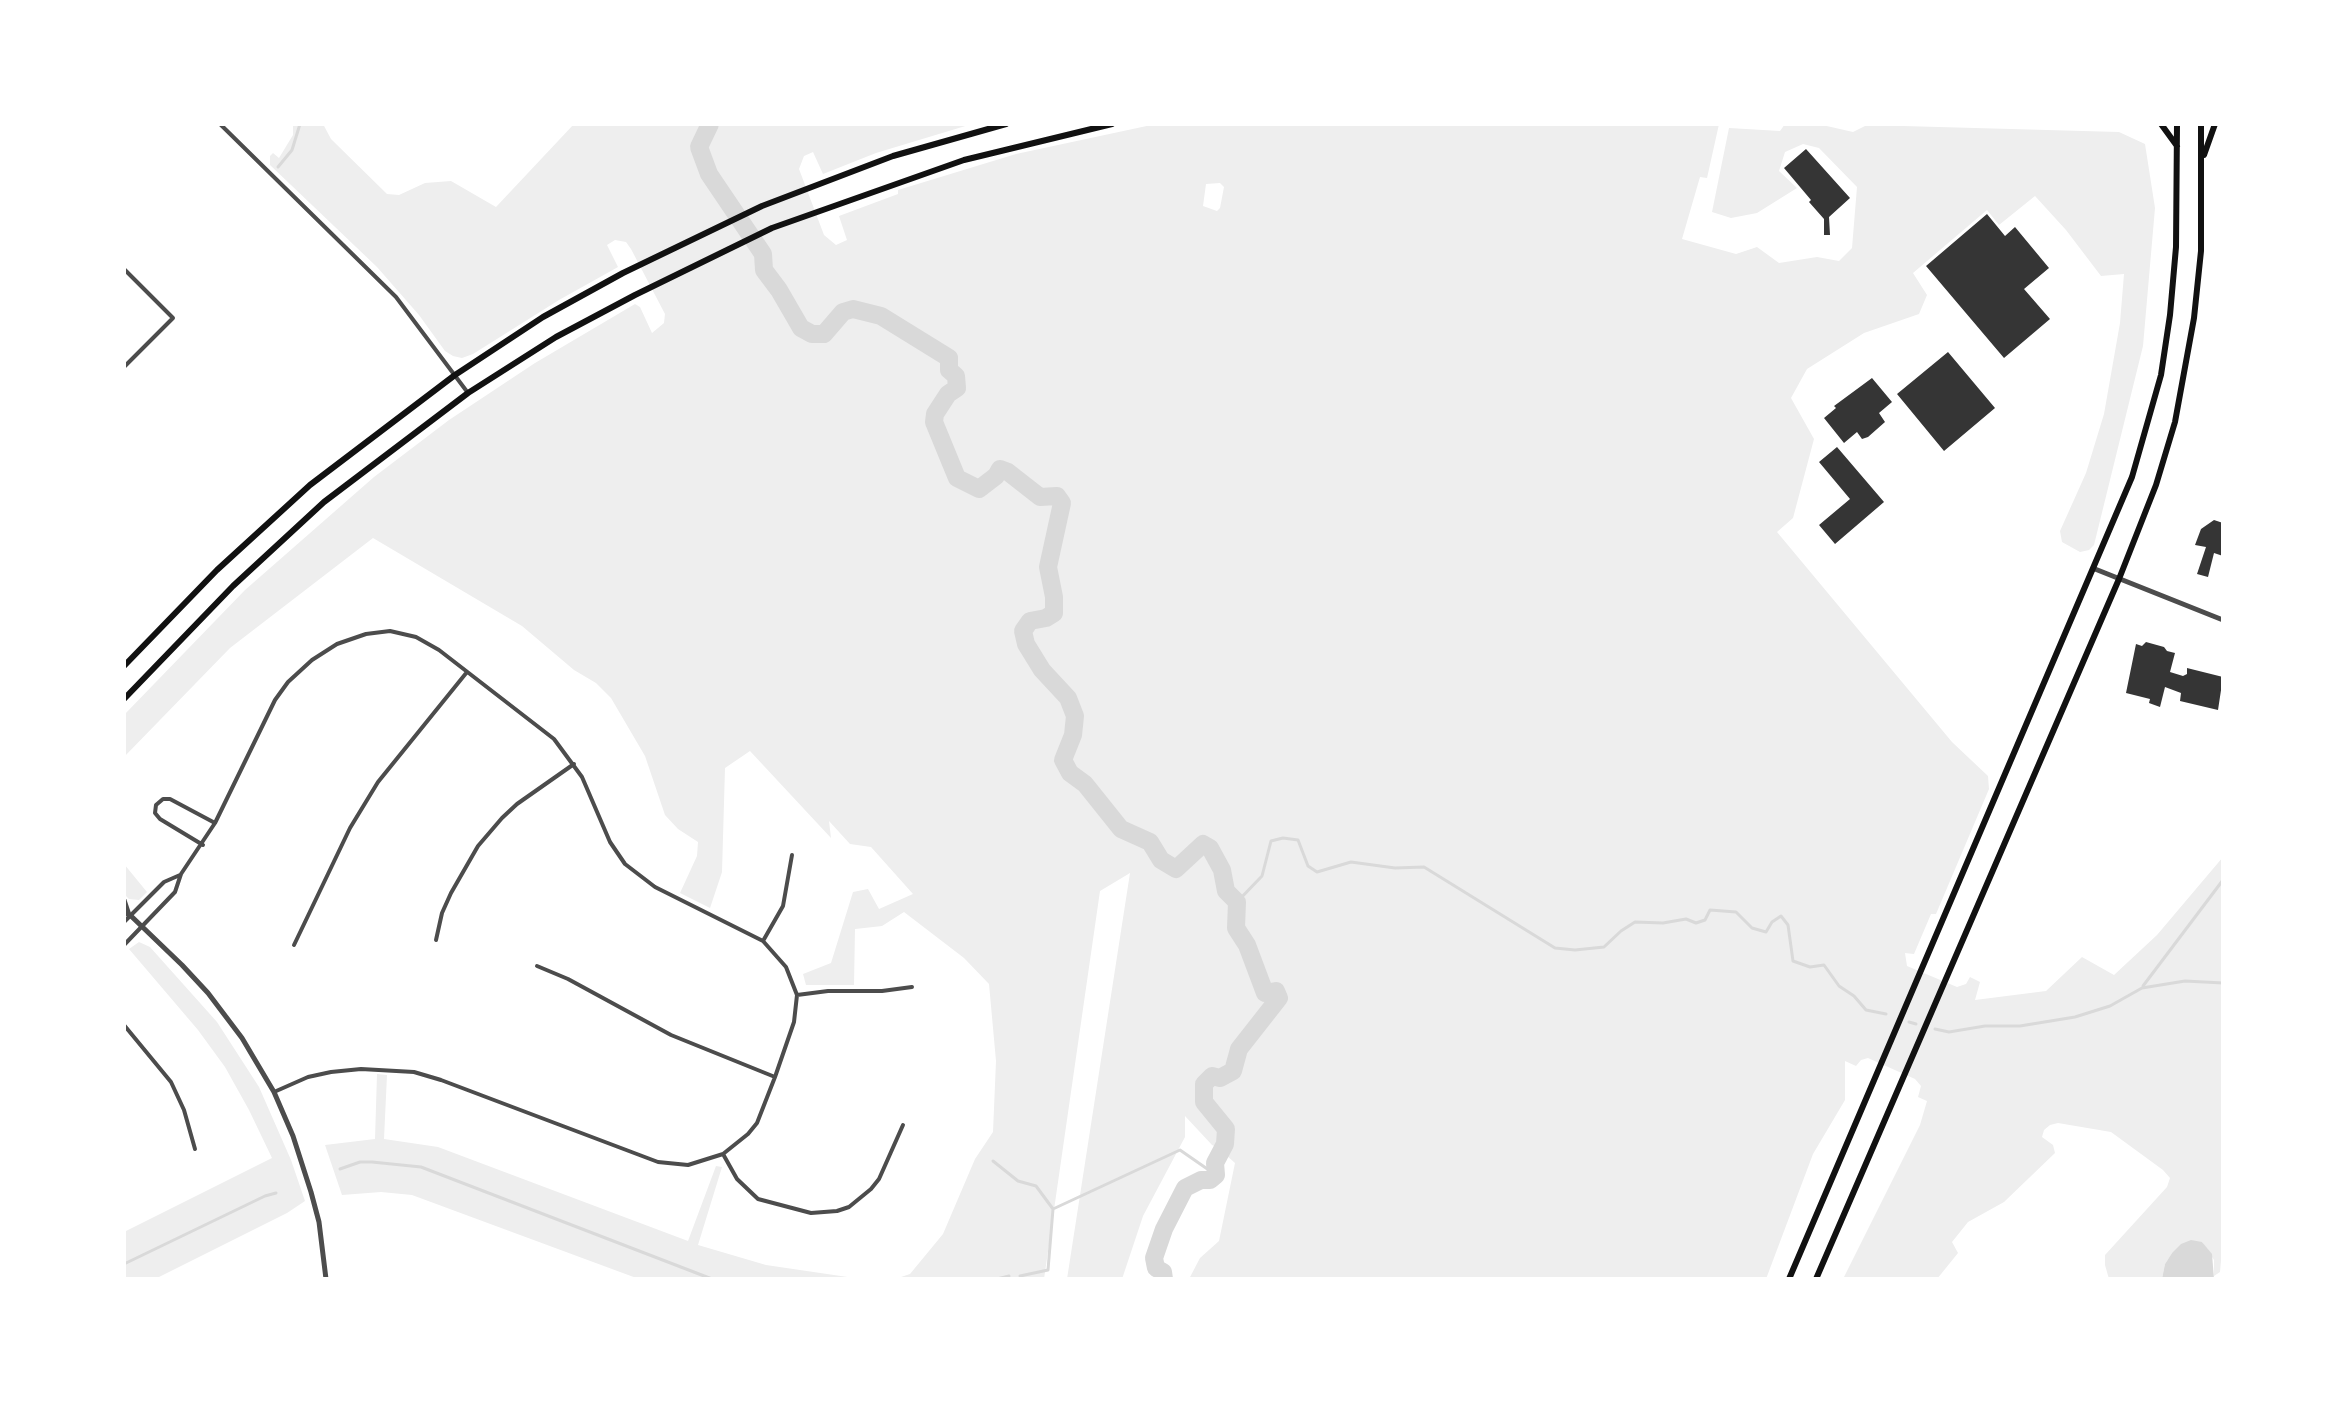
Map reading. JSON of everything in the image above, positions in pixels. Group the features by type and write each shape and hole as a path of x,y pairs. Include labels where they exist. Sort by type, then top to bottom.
{"main road":[{"path":"124,666 217,570 310,485 455,375 543,317 723,224 825,181 893,156 1006,124"},
{"path":"124,699 233,586 324,502 468,393 556,337 733,246 834,205 964,160 1112,124"},
{"path":"2161,124 2177,146"},
{"path":"1789,1279 2132,477 2161,375 2170,315 2176,247 2177,124"},
{"path":"1816,1279 2119,579 2156,485 2175,422 2194,318 2201,251 2201,124"},
{"path":"2201,162 2215,124"}],"street":[{"path":"220,124 396,297 468,393"},
{"path":"124,269 173,318 124,367"},
{"path":"2095,569 2223,620"},
{"path":"124,945 175,892 181,874 215,823 275,700 298,671 326,650 351,638 390,631 406,634 439,650 554,739 574,764 610,842 635,874 763,941 786,967 797,995 794,1022 757,1123 723,1154 688,1165 658,1162 414,1072 373,1069 331,1072 308,1077 274,1092"},
{"path":"294,945 350,828 378,782 467,672"},
{"path":"436,940 442,913 478,846 517,804 574,764"},
{"path":"203,845 160,819 155,813 156,805 163,799 170,799 215,823"},
{"path":"763,941 783,906 792,855"},
{"path":"124,922 127,914 164,882 181,874"},
{"path":"124,900 127,914 182,965 217,1004 242,1038 274,1092 293,1136 311,1192 319,1222 326,1279"},
{"path":"537,966 568,979 671,1035 775,1077"},
{"path":"797,995 912,987"},
{"path":"124,1025 171,1082 184,1110 195,1149"},
{"path":"723,1154 737,1179 758,1199 811,1213 837,1211 862,1199 871,1189 903,1125"}],"shaded area":[{"path":"293,124 323,124 331,139 387,194 399,195 425,183 451,181 496,207 574,124 972,124 876,153 823,174 813,152 804,156 799,169 824,235 836,245 847,240 839,216 898,194 898,190 1016,154 1156,124 1719,124 1707,178 1700,177 1682,239 1736,254 1757,247 1779,263 1817,257 1839,261 1852,248 1857,187 1819,148 1803,144 1785,152 1779,171 1797,188 1757,213 1731,218 1712,212 1729,128 1780,131 1785,124 1818,124 1853,132 1867,125 2119,132 2145,144 2155,208 2143,346 2094,545 2080,552 2062,542 2060,531 2086,473 2104,414 2120,323 2124,274 2101,276 2035,196 1999,225 1987,210 1913,273 1927,295 1919,314 1864,333 1807,369 1791,398 1814,439 1793,518 1777,532 1952,742 1988,776 1989,789 1936,914 1931,914 1914,954 1905,953 1907,966 1957,987 1966,984 1970,977 1980,982 1975,1000 2046,991 2082,957 2114,975 2157,935 2223,857 2223,1238 2220,1272 2214,1276 2214,1260 2202,1242 2172,1253 2165,1264 2162,1279 2109,1279 2105,1255 2167,1187 2170,1178 2111,1132 2058,1123 2044,1130 2042,1137 2053,1145 2055,1153 2004,1202 1968,1222 1952,1242 1958,1253 1937,1279 1843,1279 1920,1125 1927,1101 1918,1097 1921,1086 1915,1079 1868,1058 1856,1066 1845,1061 1845,1100 1813,1154 1766,1279 1189,1279 1200,1258 1219,1241 1235,1163 1226,1155 1228,1152 1212,1145 1185,1116 1185,1137 1143,1216 1122,1279 1067,1279 1130,873 1100,891 1044,1279 895,1279 910,1274 943,1234 975,1159 993,1132 996,1061 989,984 964,958 904,912 882,926 855,929 854,985 806,985 803,974 831,963 853,892 868,889 879,909 913,894 871,847 850,844 829,821 831,838 750,751 725,768 722,872 710,908 680,893 697,856 698,842 678,829 665,815 645,756 611,698 522,626 373,538 230,648 124,757 124,715 245,590 374,477 449,420 535,363 635,304 640,307 652,333 664,323 665,314 631,249 626,242 615,240 607,245 618,267 473,354 462,358 453,356 445,351 419,315 377,267 270,165 270,156 273,153 279,158 293,135","holes":["1220,183 1224,187 1217,211 1203,206 1206,184"]},
{"path":"124,864 147,892 139,900 129,899 124,894"},
{"path":"139,942 150,947 217,1022 259,1087 305,1201 155,1279 124,1279 124,1232 272,1158 225,1067 198,1030 129,949"},
{"path":"377,1074 387,1075 384,1139 438,1147 688,1241 716,1166 722,1167 698,1245 766,1265 861,1279 639,1279 412,1195 381,1192 342,1195 325,1145 375,1139"},
{"path":"2191,1240 2202,1242 2212,1254 2214,1279 2162,1279 2165,1264 2172,1253"}],"building":[{"path":"1806,149 1850,198 1829,217 1830,235 1824,235 1824,219 1784,168"},
{"path":"1987,214 2005,236 2015,227 2049,268 2024,289 2050,319 2004,358 1926,266"},
{"path":"1948,352 1995,408 1944,451 1897,394"},
{"path":"1872,378 1892,402 1879,413 1885,422 1868,437 1862,439 1857,432 1844,443 1824,418 1836,408 1834,406"},
{"path":"1837,447 1884,502 1835,544 1819,525 1850,499 1819,462"},
{"path":"2214,520 2223,523 2223,556 2214,553 2208,577 2197,574 2206,547 2195,545 2201,529"},
{"path":"2146,642 2175,653 2170,672 2183,676 2187,674 2187,668 2223,677 2218,710 2180,701 2181,693 2165,687 2160,707 2149,703 2150,699 2126,693 2136,644 2142,646"}],"waterway":[{"path":"278,167 292,150 300,124"},
{"path":"710,124 699,147 709,174 763,254 764,270 801,328 812,334 824,334 843,312 853,309 881,316 949,358 949,370 956,376 957,388 948,394 935,414 934,422 957,478 979,489 1000,469 1040,497 1057,496 1062,503 1048,567 1054,613 1030,621 1023,631 1026,644 1042,670 1068,698 1075,716 1073,735 1063,760 1070,773 1085,784 1121,829 1150,842 1161,860 1176,869 1203,844 1210,848 1222,870 1226,891 1237,902 1236,928 1247,945 1265,993 1276,991 1279,998 1239,1049 1233,1071 1220,1078 1212,1076 1204,1084 1204,1102 1226,1129 1225,1144 1215,1163 1216,1175 1185,1188 1164,1229 1154,1258 1156,1268 1163,1272 1164,1279"},
{"path":"1237,902 1262,876 1271,841 1283,838 1298,840 1308,866 1317,872 1351,862 1395,868 1424,867 1555,948 1575,950 1604,947 1635,922 1663,923 1686,919 1696,923 1705,920 1710,910 1736,912 1752,928 1766,932 1772,922 1781,916 1788,925 1793,961 1810,967 1824,965 1839,986 1854,996 1866,1010 1886,1014"},
{"path":"2143,986 2223,880"},
{"path":"1935,1029 1949,1032 1985,1026 2020,1026 2075,1017 2110,1006 2142,988 2185,981 2223,983"},
{"path":"1909,1022 1916,1024"},
{"path":"1020,1276 1048,1270 1053,1209 1180,1150 1216,1175"},
{"path":"993,1161 1018,1181 1036,1186 1053,1209"},
{"path":"340,1169 360,1162 421,1167 712,1279"},
{"path":"124,1264 276,1193"},
{"path":"997,1279 1009,1276"}]}
